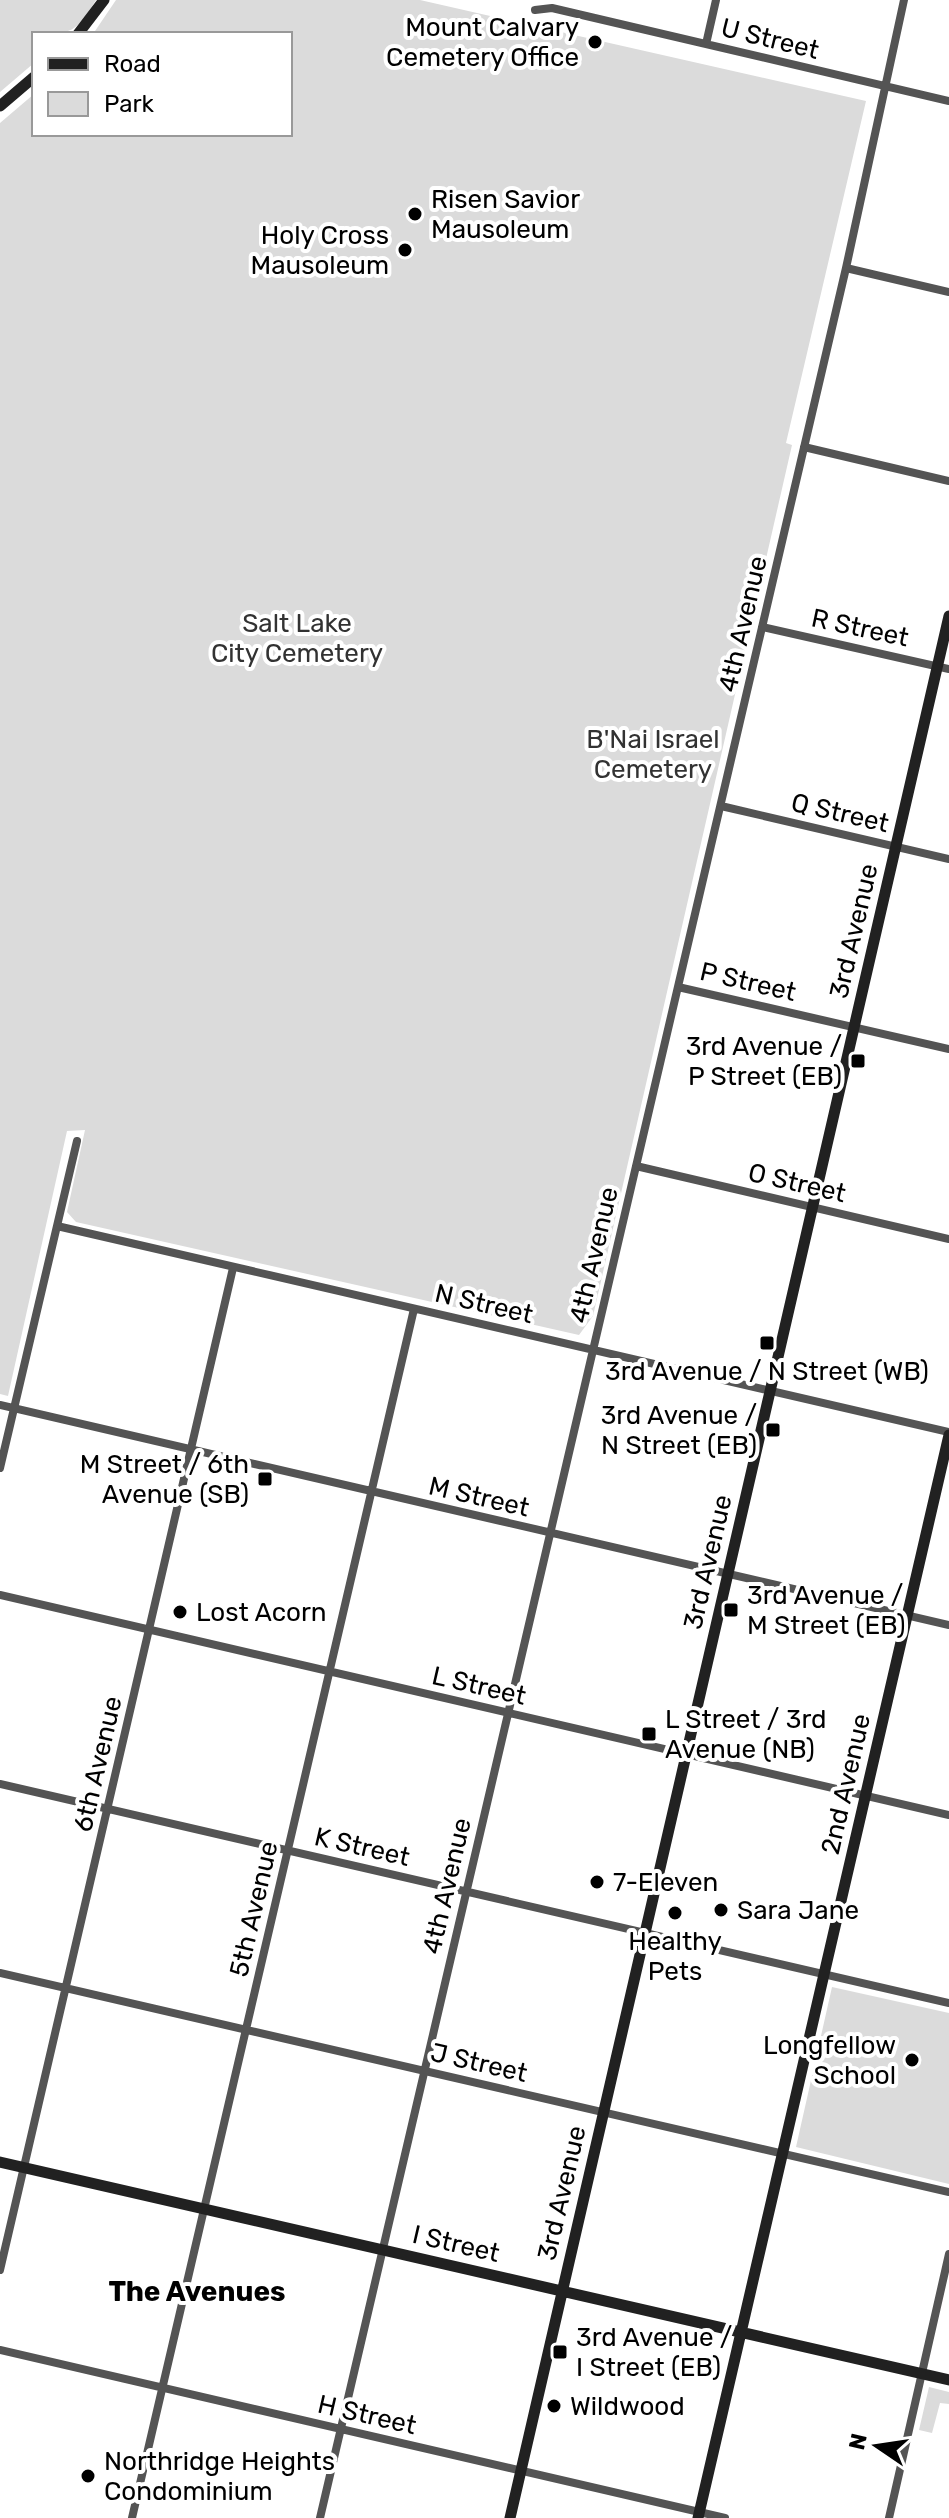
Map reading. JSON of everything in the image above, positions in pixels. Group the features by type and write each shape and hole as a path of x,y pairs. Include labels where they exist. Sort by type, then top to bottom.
{"street":[{"path":"80,32 104,0"},
{"path":"706,44 716,0"},
{"name":"4th Avenue","path":"320,2518 846,268 904,0"},
{"name":"U Street","path":"535,10 552,8 949,101"},
{"path":"0,106 32,79"},
{"path":"846,268 949,292"},
{"path":"804,447 949,481"},
{"name":"3rd Avenue","path":"510,2518 896,847 943,668 949,616"},
{"name":"R Street","path":"762,627 943,668"},
{"name":"Q Street","path":"721,806 949,859"},
{"name":"P Street","path":"678,987 949,1049"},
{"path":"0,1468 77,1141"},
{"name":"O Street","path":"636,1166 949,1239"},
{"name":"N Street","path":"57,1226 949,1434"},
{"name":"6th Avenue","path":"0,2270 233,1268"},
{"name":"5th Avenue","path":"132,2518 414,1309"},
{"name":"M Street","path":"0,1405 949,1625"},
{"name":"2nd Avenue","path":"699,2515 949,1434"},
{"name":"L Street","path":"0,1595 949,1815"},
{"name":"K Street","path":"0,1784 949,2003"},
{"name":"J Street","path":"0,1973 949,2192"},
{"name":"I Street","path":"0,2162 949,2380"},
{"path":"889,2518 949,2254"},
{"name":"H Street","path":"0,2350 699,2515 725,2518"}],"green space":[{"path":"0,0 96,0 72,29 65,32 32,32 32,65 0,92"},
{"name":"Salt Lake City Cemetery","path":"116,0 420,0 866,101 786,443 792,445 593,1316 579,1335 76,1222 67,1212 85,1130 67,1131 8,1396 0,1394 0,123 32,96 32,136 292,136 292,32 94,32"},
{"path":"832,1987 949,2013 949,2184 796,2147"},
{"path":"929,2387 949,2392 949,2404 940,2403 932,2433 919,2430"}],"place":[{"name":"Mount Calvary Cemetery Office","path":"595,42"},
{"name":"Risen Savior Mausoleum","path":"415,214"},
{"name":"Holy Cross Mausoleum","path":"405,250"},
{"name":"3rd Avenue / P Street (EB)","path":"858,1061"},
{"name":"3rd Avenue / N Street (WB)","path":"767,1343"},
{"name":"3rd Avenue / N Street (EB)","path":"773,1430"},
{"name":"M Street / 6th Avenue (SB)","path":"265,1479"},
{"name":"3rd Avenue / M Street (EB)","path":"731,1610"},
{"name":"Lost Acorn","path":"180,1612"},
{"name":"L Street / 3rd Avenue (NB)","path":"649,1734"},
{"name":"7-Eleven","path":"597,1882"},
{"name":"Sara Jane","path":"721,1910"},
{"name":"Healthy Pets","path":"675,1913"},
{"name":"Longfellow School","path":"912,2060"},
{"name":"3rd Avenue / I Street (EB)","path":"560,2352"},
{"name":"Wildwood","path":"554,2406"},
{"name":"Northridge Heights Condominium","path":"88,2476"}],"district":[{"name":"The Avenues","path":"197,2291"}],"park label":[{"name":"B'Nai Israel Cemetery","path":"653,754"}]}
